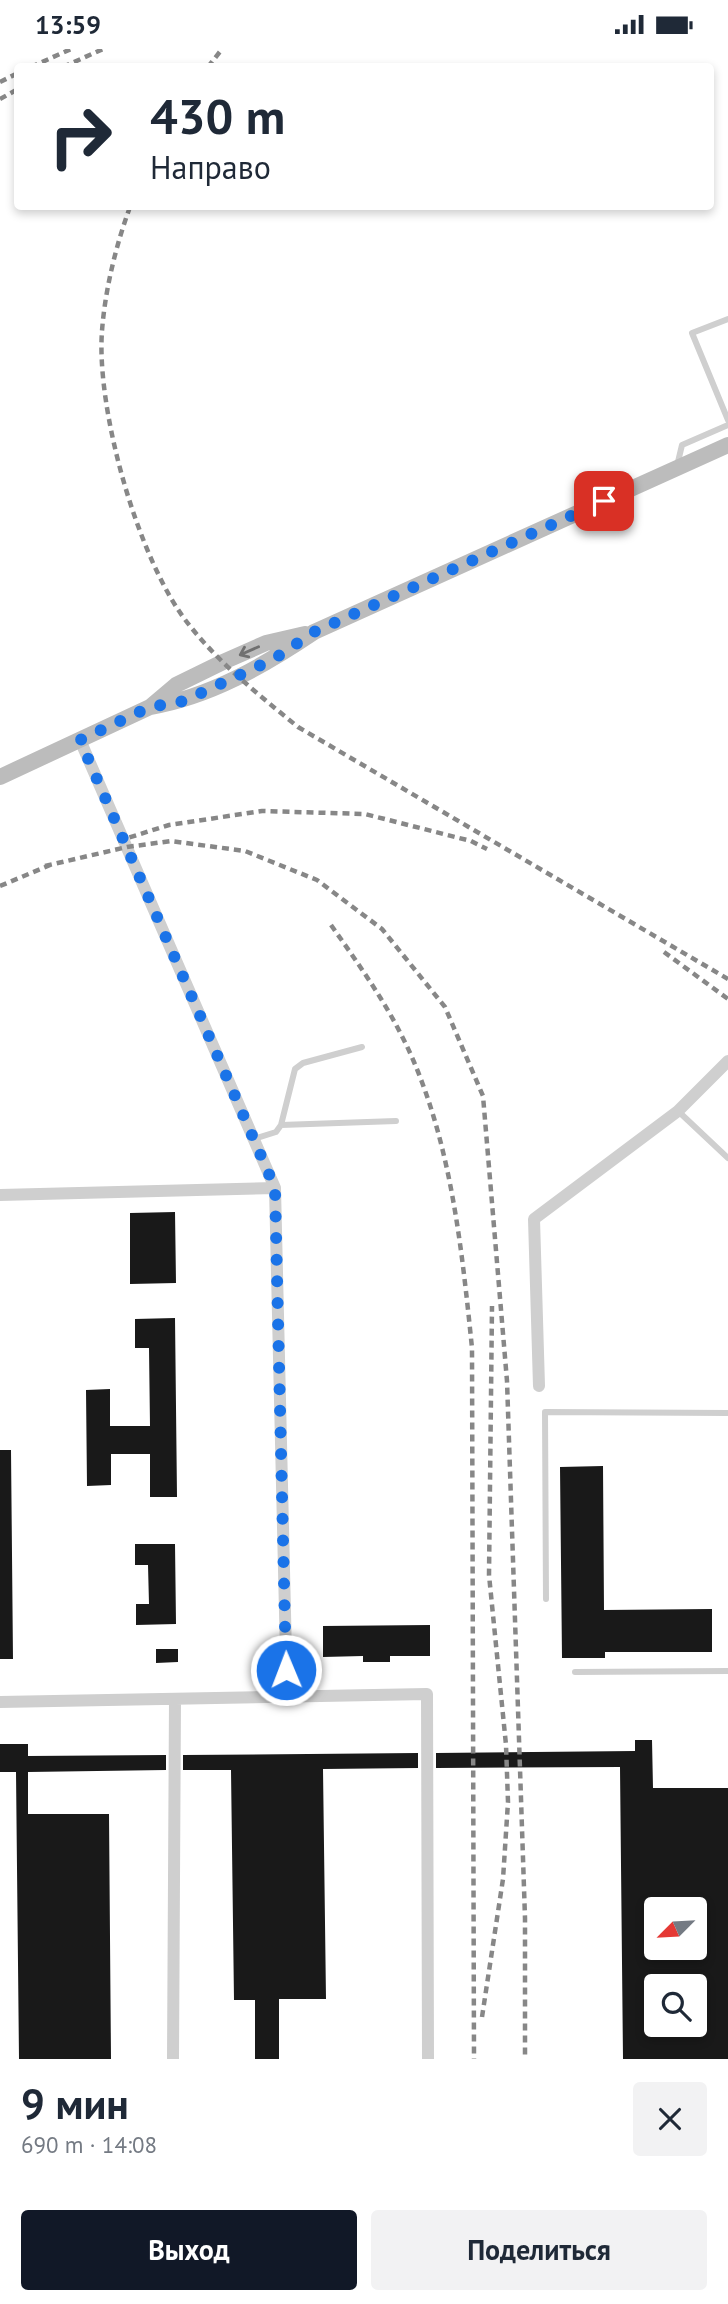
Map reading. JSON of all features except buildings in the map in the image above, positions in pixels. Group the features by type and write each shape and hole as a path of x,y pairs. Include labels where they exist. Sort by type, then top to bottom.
{"street":[{"path":"0,778 150,707 176,685 223,662 266,643 314,632 728,445"},
{"path":"80,740 275,1188 287,1696"},
{"path":"539,1386 534,1219 678,1111 728,1061"},
{"path":"0,1195 275,1188"},
{"path":"0,1702 426,1694 428,2059"},
{"path":"173,2059 175,1699"}],"lane":[{"path":"677,468 682,445 728,422 692,333 728,319"},
{"path":"254,1139 276,1132 281,1125 295,1069 303,1063 362,1047"},
{"path":"678,1111 728,1158"},
{"path":"281,1125 396,1121"},
{"path":"546,1599 545,1412 728,1413"},
{"path":"575,1672 728,1671"}],"railway":[{"path":"40,63 71,49"},
{"path":"72,63 103,49"},
{"path":"211,63 222,49"},
{"path":"0,82 14,75"},
{"path":"0,99 14,91"},
{"path":"129,210 112,268 103,315 102,364 106,402 114,443 138,526 171,599 190,626 228,667 298,727 728,979"},
{"path":"118,841 169,825 262,811 365,814 471,841 487,849"},
{"path":"45,866 127,847 171,841 245,851 317,880 382,929 445,1007 483,1096 507,1381 525,1918 525,2059"},
{"path":"0,886 55,863"},
{"path":"331,925 397,1026 427,1096 454,1202 464,1275 472,1348 474,2059"},
{"path":"664,952 728,999"},
{"path":"482,2017 503,1879 508,1802 506,1745 489,1575 492,1306"}],"route":[{"path":"286,1670 275,1188 80,740 150,707 184,701 274,659 314,632 604,501"}]}
